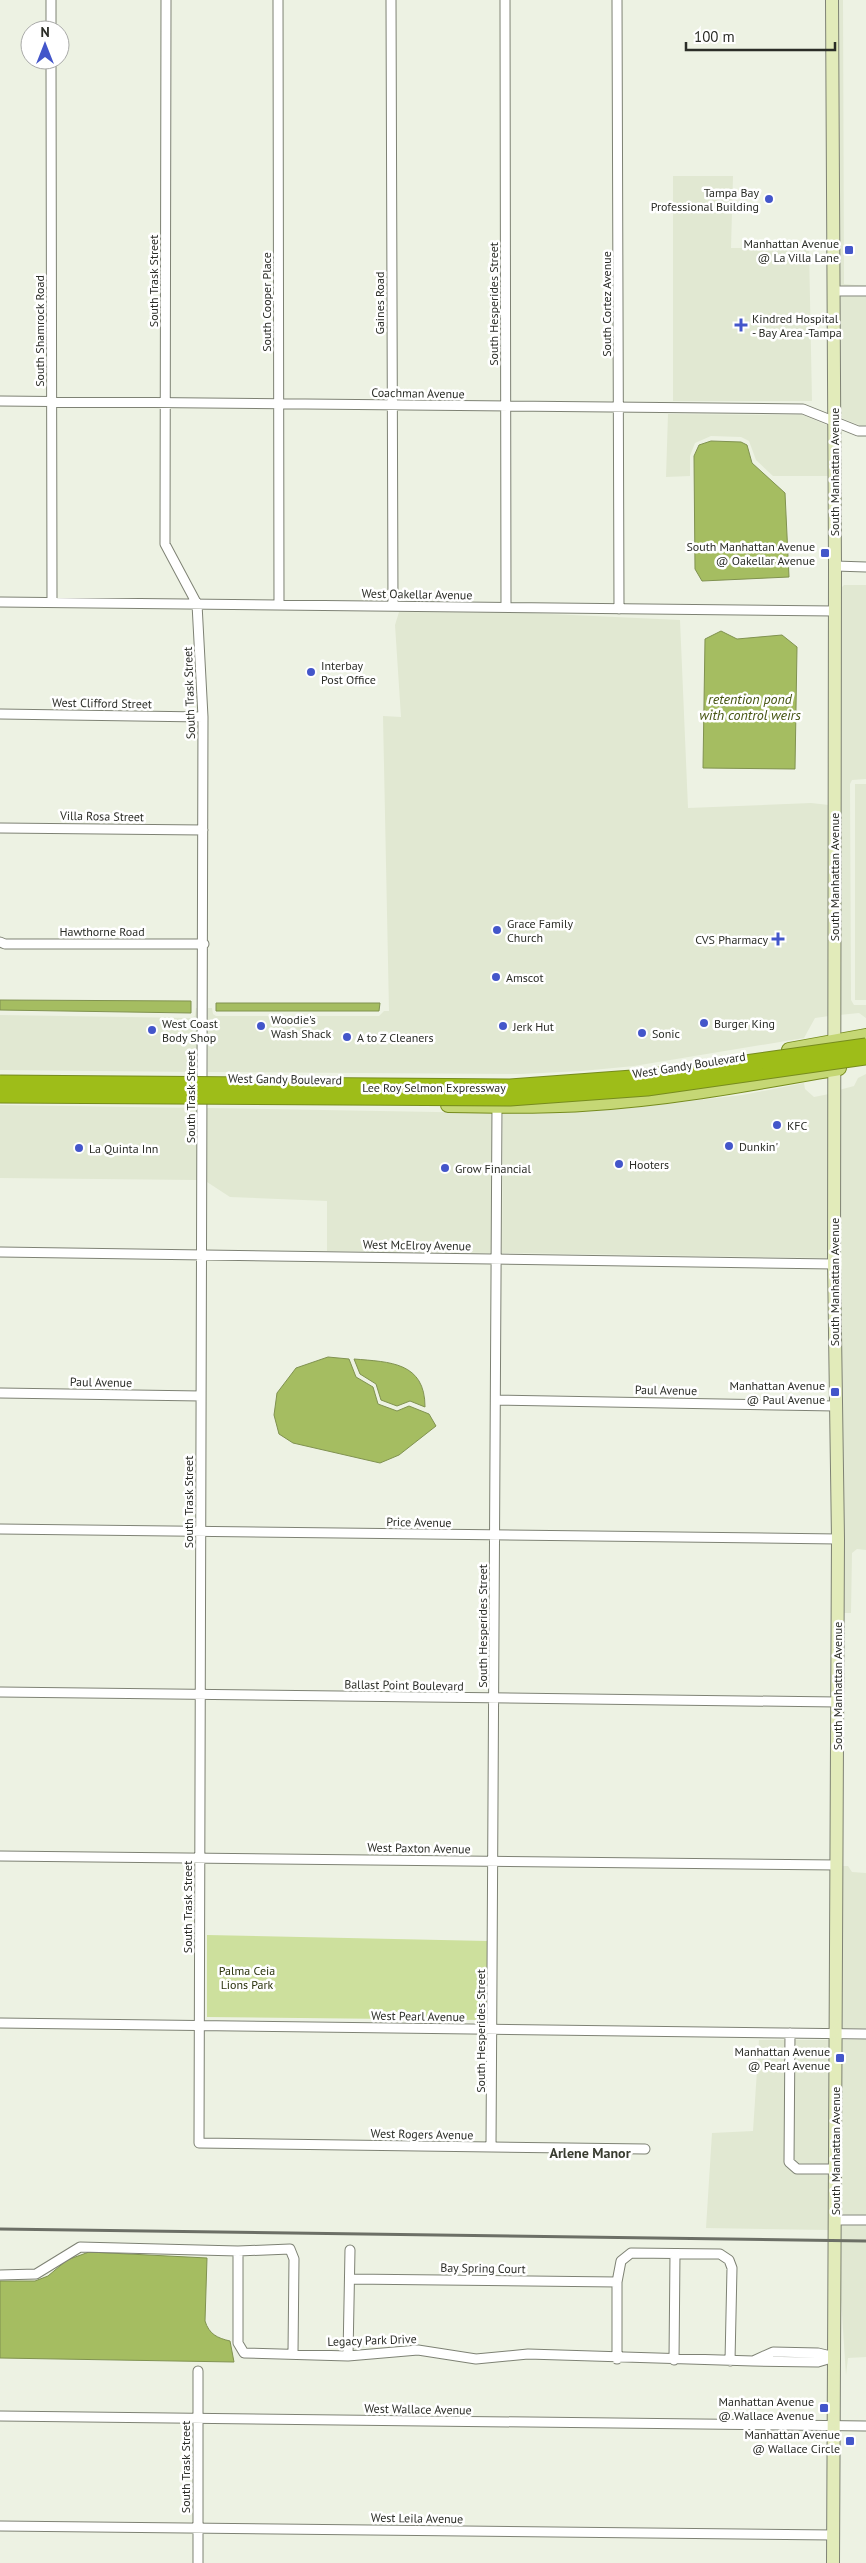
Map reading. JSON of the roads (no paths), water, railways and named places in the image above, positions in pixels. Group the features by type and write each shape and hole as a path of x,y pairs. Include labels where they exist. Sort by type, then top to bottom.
{"highway":[{"name":"Lee Roy Selmon Expressway","path":"0,1082 520,1087 646,1077 866,1044"},
{"name":"Lee Roy Selmon Expressway","path":"0,1095 510,1098 647,1088 866,1057"}],"main road":[{"name":"West Gandy Boulevard","path":"0,1076 551,1080 621,1076 682,1068 866,1036"},
{"path":"567,1105 592,1097 693,1086 800,1066 823,1055 834,1042"},
{"path":"834,1069 844,1054 866,1044"},
{"name":"West Gandy Boulevard","path":"0,1100 498,1106 567,1105 703,1092 866,1063"},
{"path":"0,1082 29,1081 45,1076"},
{"path":"56,1100 77,1094 190,1093 202,1078"},
{"path":"202,1102 209,1089 223,1083 312,1084 321,1079"},
{"path":"383,1104 424,1095 530,1095 542,1091 551,1080"}],"street":[{"path":"51,0 51,20"},
{"name":"South Trask Street","path":"166,0 165,544 197,604 204,717 199,2143"},
{"name":"South Cooper Place","path":"278,0 279,605"},
{"name":"Gaines Road","path":"391,0 393,606"},
{"name":"South Hesperides Street","path":"505,0 506,607"},
{"name":"South Cortez Avenue","path":"617,0 619,609"},
{"name":"South Manhattan Avenue","path":"832,0 835,566 834,1264 838,1539 833,2563"},
{"name":"South Shamrock Road","path":"51,70 52,602"},
{"path":"834,291 866,292"},
{"name":"Coachman Avenue","path":"0,401 804,409 858,431 866,431"},
{"path":"835,566 866,567"},
{"name":"West Oakellar Avenue","path":"0,602 834,611"},
{"name":"West Clifford Street","path":"0,714 204,717"},
{"name":"Villa Rosa Street","path":"0,828 203,830"},
{"name":"Hawthorne Road","path":"0,942 5,944 204,944"},
{"name":"South Hesperides Street","path":"492,2148 498,1106"},
{"name":"West McElroy Avenue","path":"0,1252 834,1264"},
{"name":"Paul Avenue","path":"0,1393 201,1396"},
{"name":"Paul Avenue","path":"496,1400 836,1406"},
{"name":"Price Avenue","path":"0,1529 838,1539"},
{"name":"Ballast Point Boulevard","path":"0,1692 837,1702"},
{"name":"West Paxton Avenue","path":"0,1856 837,1865"},
{"name":"West Pearl Avenue","path":"0,2023 866,2034"},
{"path":"790,2033 789,2162 797,2168 835,2169"},
{"name":"West Rogers Avenue","path":"199,2143 645,2150"},
{"path":"835,2220 866,2220"},
{"path":"0,2274 36,2274 80,2247 238,2251 290,2249 294,2259 293,2353"},
{"path":"348,2356 350,2250"},
{"name":"Legacy Park Drive","path":"238,2251 238,2343 244,2353 348,2356 418,2350 476,2359 528,2354 753,2361 773,2352 787,2357 818,2362 835,2357"},
{"path":"617,2358 617,2282 621,2261 631,2254 720,2254 729,2260 732,2268 730,2361"},
{"path":"674,2360 675,2254"},
{"name":"Bay Spring Court","path":"350,2279 617,2282"},
{"name":"South Trask Street","path":"198,2371 198,2563"},
{"name":"West Wallace Avenue","path":"0,2416 866,2426"},
{"name":"West Leila Avenue","path":"0,2526 833,2535"}],"water":[{"path":"711,441 741,442 747,445 752,463 785,493 789,577 702,581 695,569 694,456 699,445"},
{"name":"retention pond with control weirs","path":"721,631 737,639 782,635 797,647 795,769 703,768 705,639"},
{"path":"0,1000 191,1001 191,1013 0,1010"},
{"path":"216,1003 380,1003 379,1011 216,1011"},
{"path":"328,1357 349,1359 356,1377 373,1387 378,1404 397,1411 409,1406 429,1414 436,1426 399,1455 380,1463 293,1443 279,1434 274,1415 277,1393 296,1368"},
{"path":"354,1359 380,1361 403,1367 412,1373 419,1381 425,1407 410,1401 397,1406 381,1400 376,1384 360,1374"},
{"path":"89,2252 207,2258 205,2321 214,2335 230,2341 234,2362 0,2358 0,2281 35,2281 48,2276 67,2260"}],"railway":[{"path":"0,2229 866,2241"}],"place":[{"name":"Tampa Bay Professional Building","path":"769,199"},
{"name":"Manhattan Avenue @ La Villa Lane","path":"849,250"},
{"name":"Kindred Hospital - Bay Area -Tampa","path":"741,325"},
{"name":"South Manhattan Avenue @ Oakellar Avenue","path":"825,553"},
{"name":"Interbay Post Office","path":"311,672"},
{"name":"Grace Family Church","path":"497,930"},
{"name":"CVS Pharmacy","path":"778,939"},
{"name":"Amscot","path":"496,977"},
{"name":"Burger King","path":"704,1023"},
{"name":"Woodie's Wash Shack","path":"261,1026"},
{"name":"Jerk Hut","path":"503,1026"},
{"name":"West Coast Body Shop","path":"152,1030"},
{"name":"Sonic","path":"642,1033"},
{"name":"A to Z Cleaners","path":"347,1037"},
{"name":"KFC","path":"777,1125"},
{"name":"Dunkin'","path":"729,1146"},
{"name":"La Quinta Inn","path":"79,1148"},
{"name":"Hooters","path":"619,1164"},
{"name":"Grow Financial","path":"445,1168"},
{"name":"Manhattan Avenue @ Paul Avenue","path":"835,1392"},
{"name":"Manhattan Avenue @ Pearl Avenue","path":"840,2058"},
{"name":"Manhattan Avenue @ Wallace Avenue","path":"824,2408"},
{"name":"Manhattan Avenue @ Wallace Circle","path":"850,2441"}],"district":[{"name":"Arlene Manor","path":"590,2153"}],"park label":[{"name":"Palma Ceia Lions Park","path":"247,1977"}]}
